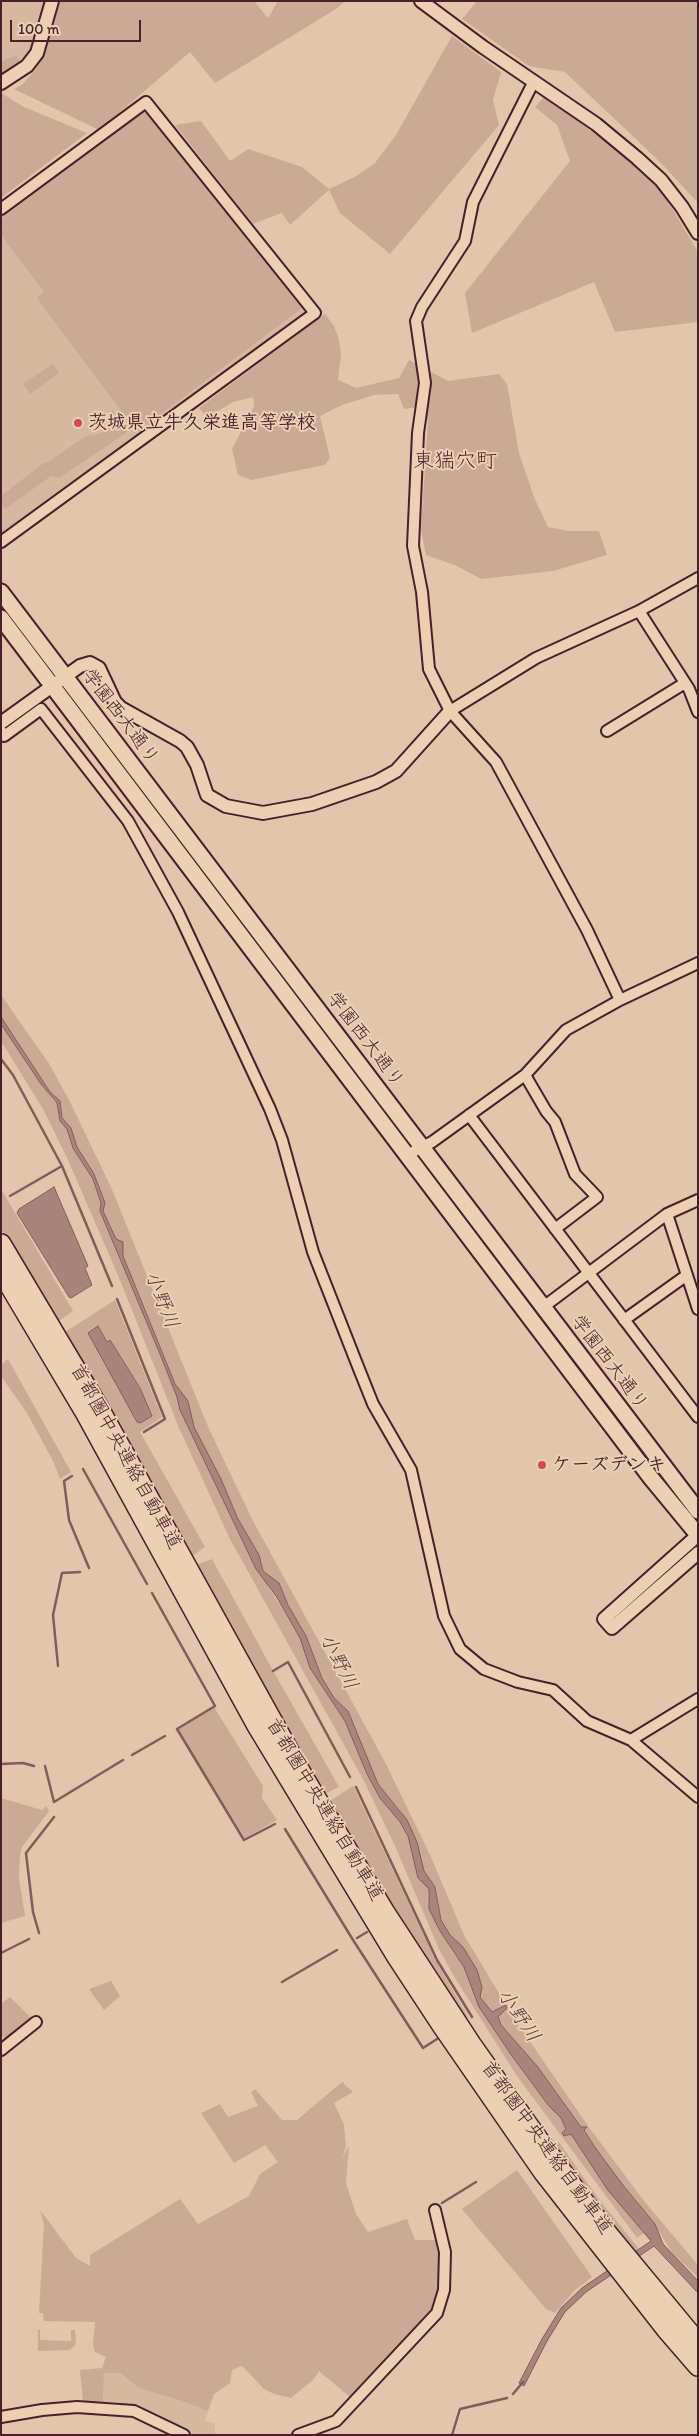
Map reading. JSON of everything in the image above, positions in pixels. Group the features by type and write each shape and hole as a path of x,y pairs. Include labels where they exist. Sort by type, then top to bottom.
{"highway":[{"name":"首都圏中央連絡自動車道","path":"1,1244 100,1410 294,1761 384,1911 471,2044 538,2139 608,2233 698,2343"},
{"name":"首都圏中央連絡自動車道","path":"1,1271 86,1414 256,1724 392,1949 441,2024 544,2172 666,2329 698,2366"}],"main road":[{"name":"学園西大通り","path":"1,592 58,681 407,1154 651,1478 698,1535"},
{"name":"学園西大通り","path":"1,618 58,681 421,1147 698,1511"}],"street":[{"path":"1,83 27,66 37,53 52,1"},
{"path":"421,1 483,47 596,124 637,158 660,180 682,207 698,233"},
{"path":"534,81 477,193 465,241 422,307 416,321 424,383 418,433 413,546 422,592 428,669 450,712 496,762 587,930 620,1000"},
{"path":"1,209 146,102 315,313 1,542"},
{"path":"1,723 80,666 90,663 96,665 115,702 121,708 180,741 187,747 197,765 206,795 226,806 251,812 278,811 312,804 376,782 396,771 450,712 536,658 639,611 698,578"},
{"path":"639,611 685,683 698,712"},
{"path":"607,731 685,683"},
{"path":"1,731 4,736 41,709 128,821 178,912 270,1109 282,1140 313,1252 373,1404 411,1470 444,1616 460,1649 484,1669 518,1682 553,1690 587,1721 631,1740 698,1797"},
{"path":"407,1154 432,1142 525,1074 566,1030 620,1000 698,963"},
{"path":"525,1074 546,1111 555,1122 575,1174 597,1197 555,1229"},
{"path":"469,1115 698,1417"},
{"path":"542,1308 587,1272 667,1214 698,1200"},
{"path":"667,1214 698,1309"},
{"path":"624,1320 687,1275"},
{"path":"698,1535 604,1619 612,1628 698,1553"},
{"path":"631,1740 698,1699"},
{"path":"1,2050 36,2022"},
{"path":"298,2435 336,2421 437,2313 444,2290 445,2252 435,2210"},
{"path":"1,2417 42,2410 77,2407 134,2411 184,2435"}],"shaded area":[{"path":"1,1 47,1 32,51 27,58 1,78"},
{"path":"60,1 254,1 268,18 278,1 345,1 336,9 215,83 190,52 99,130 14,89 23,84 37,67 47,45"},
{"path":"477,1 698,1 698,203 660,162 565,72 529,66 462,19"},
{"path":"452,36 501,72 493,100 499,125 390,254 340,213 329,190 290,225 282,213 253,224 175,125 201,121 230,161 248,149 302,167 329,189 355,177 375,163 396,135"},
{"path":"16,56 21,62 1,76 1,63"},
{"path":"1,93 24,107 87,133 1,198"},
{"path":"545,96 632,162 663,193 698,252 698,322 615,332 594,282 472,333 465,293 570,161 557,125 535,107"},
{"name":"茨城県立牛久栄進高等学校","path":"143,110 150,112 309,311 1,536 1,214"},
{"name":"茨城県立牛久栄進高等学校","path":"143,112 150,115 302,308 137,432 39,301 37,297 44,292 1,235 1,219"},
{"path":"325,314 334,326 339,340 341,354 338,380 356,388 399,378 409,360 448,381 499,374 507,384 519,453 534,497 548,527 569,531 599,531 607,555 553,571 481,579 457,566 426,555 421,529 428,422 423,406 404,409 398,394 374,395 342,405 320,416 330,458 325,465 251,480 238,475 232,449 254,406 253,397 233,402 207,418 199,408"},
{"path":"53,364 59,373 30,394 23,384"},
{"path":"112,410 126,429 126,433 59,478 51,476 5,509 1,502 1,496 45,462 47,463 86,436 100,434 109,427"},
{"path":"74,700 393,1118 397,1131 104,744"},
{"path":"1,995 50,1065 70,1102 111,1187 209,1429 253,1521 385,1762 431,1857 464,1935 506,2005 492,2012 480,1997 480,1992 441,1920 436,1888 424,1871 417,1842 399,1809 378,1784 348,1711 334,1698 322,1678 306,1636 288,1605 279,1583 263,1571 259,1555 238,1519 221,1479 194,1427 188,1401 175,1384 123,1256 123,1242 116,1239 103,1211 105,1203 74,1140 71,1128 62,1118 60,1101 50,1092 4,1023 1,1017"},
{"path":"1,1017 50,1092 60,1101 62,1118 71,1128 77,1147 94,1174 105,1203 103,1211 116,1239 123,1242 123,1256 175,1384 188,1401 194,1427 221,1479 238,1519 259,1555 263,1571 279,1583 288,1605 306,1636 322,1678 334,1698 348,1711 378,1784 407,1820 417,1842 424,1871 435,1887 441,1920 450,1935 463,1947 477,1970 482,1987 480,1997 492,2012 506,2005 507,2008 498,2017 501,2025 537,2066 581,2127 587,2127 584,2130 594,2146 655,2224 663,2244 698,2281 698,2293 654,2246 586,2292 565,2312 547,2341 524,2386 519,2383 561,2308 582,2288 651,2241 607,2189 571,2134 564,2136 562,2133 566,2129 561,2118 549,2106 512,2056 479,2007 464,1967 440,1931 429,1909 429,1889 418,1878 408,1836 400,1822 380,1798 367,1774 345,1721 310,1668 300,1638 276,1596 256,1569 180,1410 177,1397 160,1354 100,1211 101,1203 93,1179 73,1148 67,1129 60,1121 57,1103 41,1084 1,1024"},
{"path":"1,1024 53,1100 57,1103 60,1121 67,1128 73,1148 93,1179 101,1203 100,1211 160,1354 177,1397 180,1410 249,1555 300,1638 310,1668 345,1721 367,1774 380,1798 400,1822 408,1836 418,1878 429,1889 428,1900 450,1947 464,1967 479,2007 512,2056 549,2106 561,2118 566,2129 564,2136 571,2134 644,2233 637,2238 517,2076 455,1978 439,1949 395,1846 364,1781 230,1539 179,1428 120,1280 68,1160 43,1109 1,1041"},
{"path":"418,1154 424,1158 639,1442 655,1471 684,1508 681,1509 434,1184 427,1167"},
{"path":"54,1187 88,1266 85,1268 92,1285 71,1298 17,1213 19,1209"},
{"path":"1,1189 73,1311 56,1323 1,1229"},
{"path":"115,1300 162,1417 140,1432 205,1547 191,1557 65,1332","holes":["98,1326 108,1342 110,1340 140,1387 152,1416 137,1422 120,1387"]},
{"path":"98,1326 107,1342 110,1340 140,1388 152,1416 140,1423 137,1422 88,1333"},
{"path":"8,1359 71,1472 60,1479 53,1461 27,1413 1,1376 1,1365"},
{"path":"212,1559 339,1787 324,1794 312,1777 304,1755 275,1710 193,1566"},
{"path":"214,1707 263,1786 262,1798 277,1820 245,1838 178,1730"},
{"path":"353,1786 436,1961 468,2017 466,2018 432,1965 418,1949 361,1857 330,1801"},
{"path":"1,1798 42,1810 46,1806 49,1811 22,1847 20,1855 19,1879 25,1916 1,1923"},
{"path":"111,1981 120,1996 104,2010 89,1989"},
{"path":"10,1997 33,2020 6,2041 1,2034 1,2004"},
{"path":"507,2008 588,2126 644,2201 698,2265 698,2277 673,2254 653,2222 607,2166 584,2130 586,2127 581,2127 537,2066 501,2025 498,2017"},
{"path":"342,2082 353,2092 334,2103 344,2125 346,2146 342,2159 349,2145 346,2183 356,2214 368,2232 407,2219 415,2240 440,2240 440,2289 434,2309 351,2398 319,2371 313,2380 291,2398 274,2394 264,2389 242,2366 232,2370 230,2383 214,2394 208,2411 139,2388 121,2373 104,2373 103,2405 83,2402 80,2370 102,2368 106,2357 95,2352 93,2344 95,2322 44,2321 43,2313 39,2313 44,2224 40,2210 76,2258 90,2266 90,2255 180,2199 198,2224 249,2196 260,2174 278,2162 265,2145 234,2163 201,2113 220,2104 228,2117 258,2106 251,2092 255,2089 282,2120 297,2120"},
{"path":"559,2142 598,2198 639,2249 635,2252 582,2184 555,2145"},
{"path":"517,2170 592,2277 575,2290 555,2313 546,2309 462,2209"},
{"path":"38,2329 40,2330 40,2340 71,2341 71,2330 75,2330 76,2341 74,2347 69,2350 38,2351"},
{"path":"104,2373 122,2373 139,2388 208,2411 205,2421 215,2423 215,2435 192,2435 134,2409 103,2405"}],"waterway":[{"path":"1,1059 13,1075 62,1166 112,1286"},
{"path":"10,1196 62,1166"},
{"path":"117,1299 165,1419 144,1432"},
{"path":"83,1469 147,1584"},
{"path":"72,1476 64,1481 69,1520 89,1568"},
{"path":"58,1666 53,1615 62,1573 80,1572"},
{"path":"152,1593 215,1706 177,1729 244,1840 275,1824"},
{"path":"273,1671 288,1662 350,1777"},
{"path":"132,1755 165,1736"},
{"path":"45,1766 54,1802 123,1760"},
{"path":"1,1764 23,1763 34,1766"},
{"path":"356,1787 437,1960 472,2017"},
{"path":"39,1933 33,1912 26,1853 54,1817"},
{"path":"285,1829 353,1940 423,2048 437,2039"},
{"path":"357,1938 367,1932"},
{"path":"1,1953 29,1939"},
{"path":"282,1982 337,1950"},
{"path":"442,2203 476,2182"},
{"path":"513,2394 523,2382"},
{"path":"452,2435 460,2409 507,2398"}],"place":[{"name":"茨城県立牛久栄進高等学校","path":"78,423"},
{"name":"ケーズデンキ","path":"542,1465"}],"district":[{"name":"東猯穴町","path":"455,462"}],"water label":[{"name":"小野川","path":"161,1300"},
{"name":"小野川","path":"338,1662"},
{"name":"小野川","path":"518,2016"}]}
